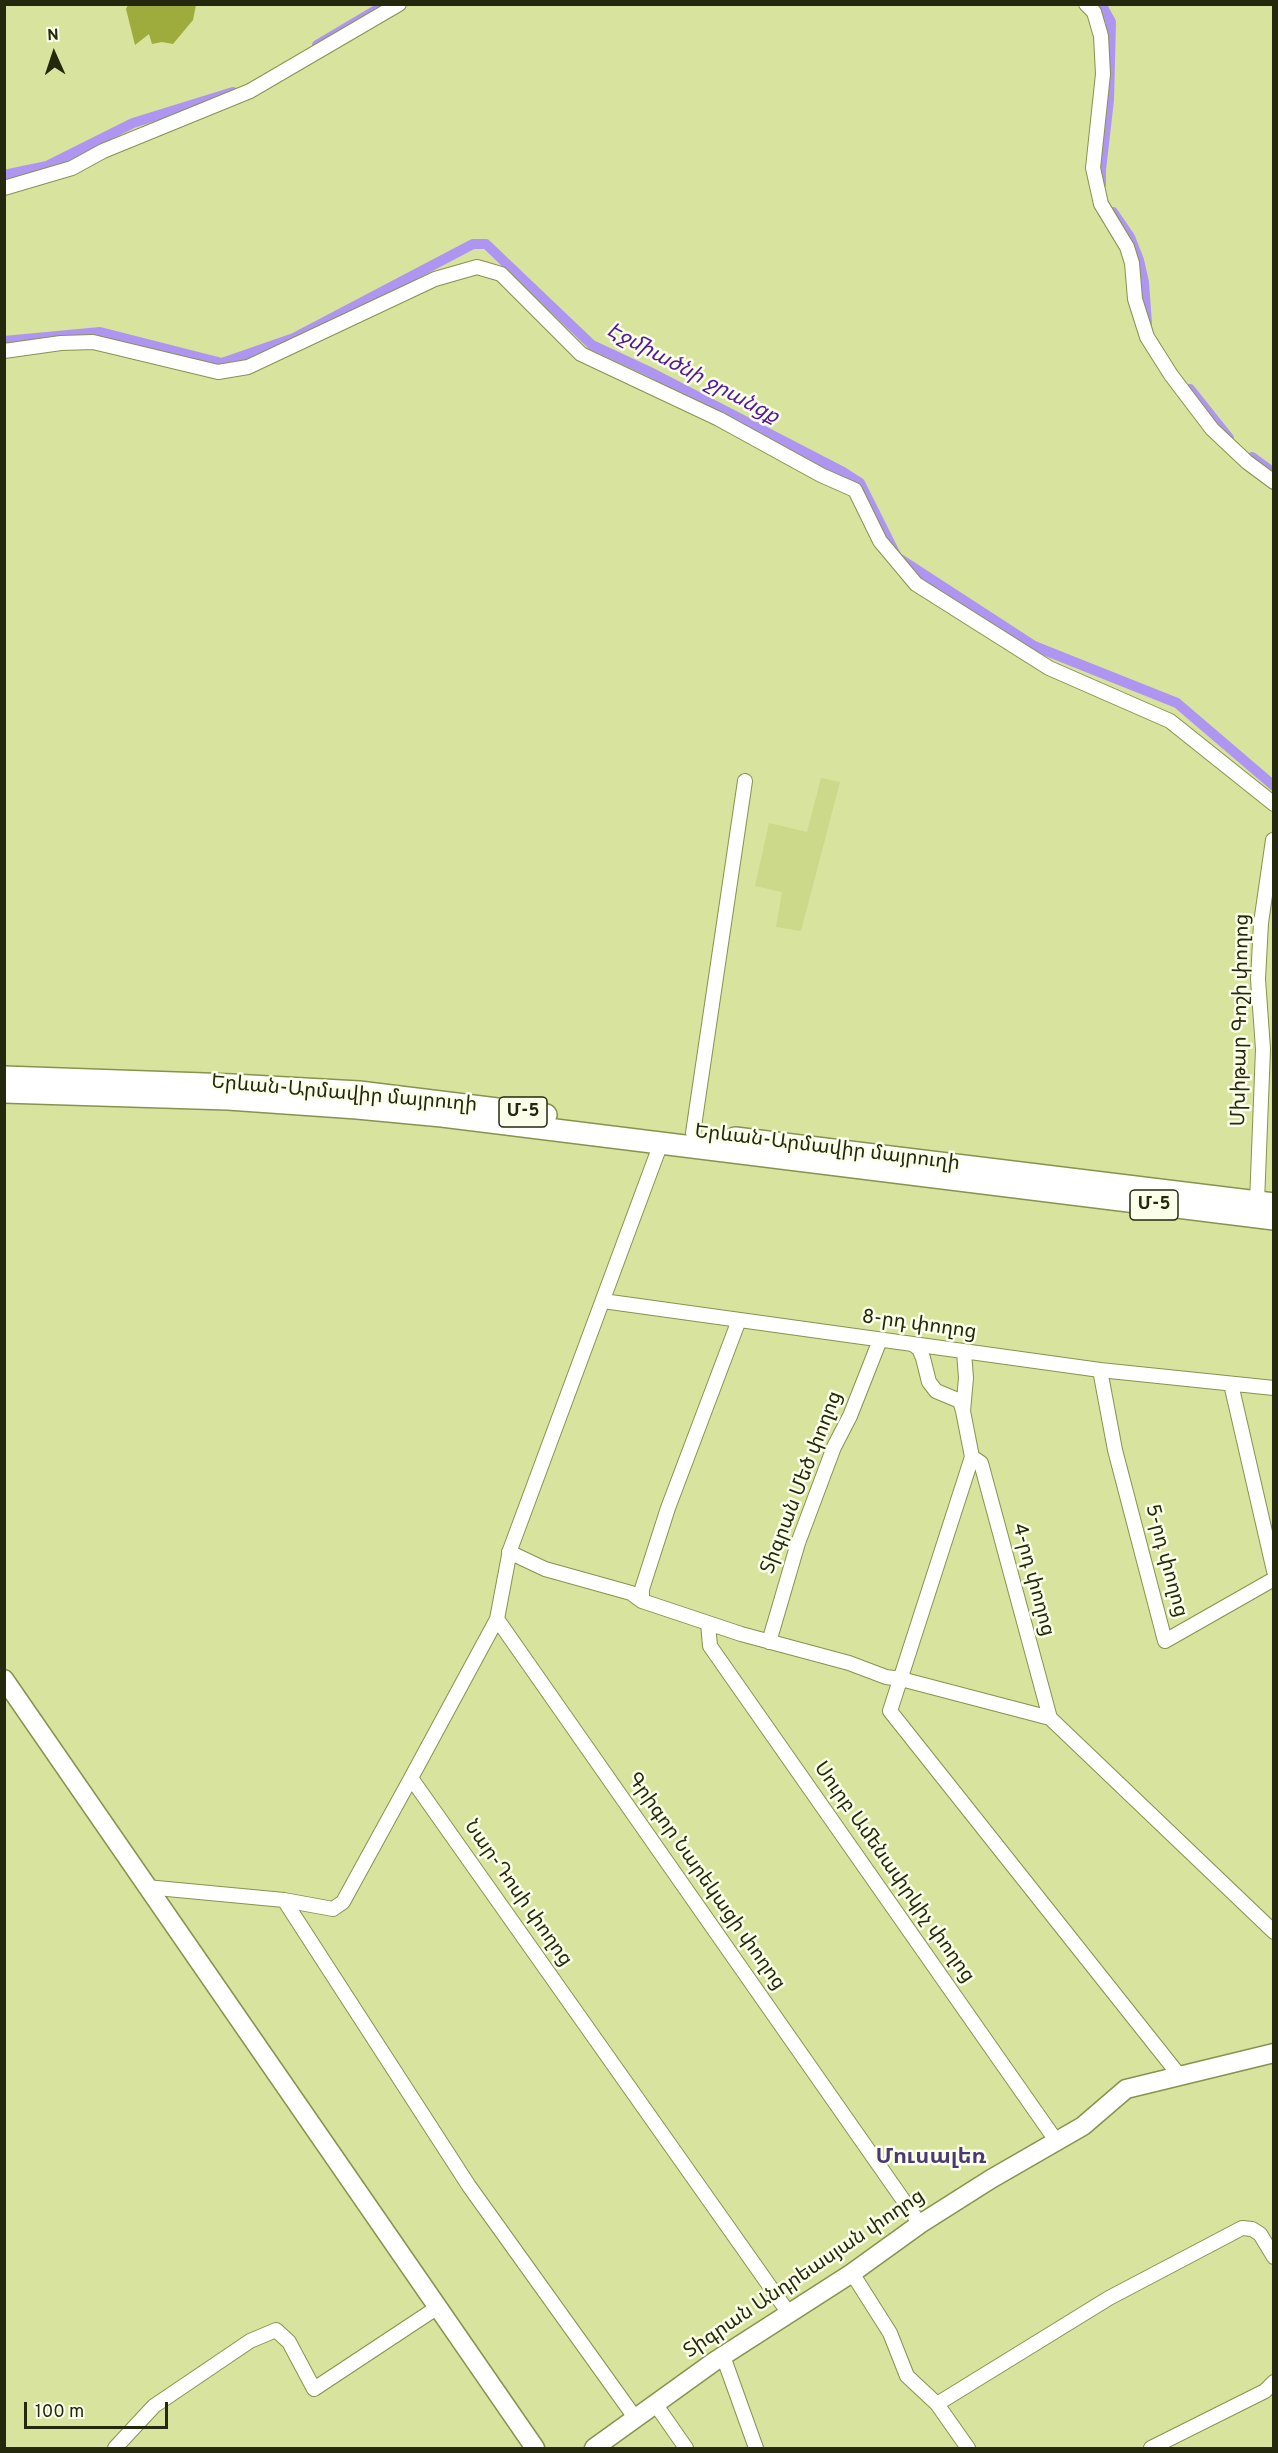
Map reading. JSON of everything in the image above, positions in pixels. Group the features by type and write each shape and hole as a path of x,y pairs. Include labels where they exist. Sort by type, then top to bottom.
{"highway":[{"name":"Երևան-Արմավիր մայրուղի","path":"4,1077 359,1092 693,1133 1037,1182"},
{"name":"Երևան-Արմավիր մայրուղի","path":"4,1092 228,1099 357,1108 661,1143 1037,1182"},
{"name":"Մ-5","path":"1037,1182 1265,1203"},
{"name":"Մ-5","path":"1037,1182 1274,1219"}],"main road":[{"path":"4,1679 535,2448"},
{"name":"Տիգրան Անդրեասյան փողոց","path":"594,2448 723,2356 788,2312 852,2273 920,2224 991,2179 1083,2126 1126,2089 1274,2053"}],"street":[{"path":"4,188 72,168 103,151 250,91 399,4"},
{"path":"1086,4 1094,12 1101,36 1103,74 1093,168 1101,204 1127,246 1132,263 1134,299 1147,337 1171,375 1212,429 1247,462 1274,482"},
{"path":"4,351 61,343 93,342 218,372 248,367 435,279 477,267 501,274 581,354 719,419 821,475 855,490 880,541 916,584 1049,668 1170,721 1274,804"},
{"path":"693,1133 745,781"},
{"name":"Մխիթար Գոշի փողոց","path":"1265,1203 1263,1049 1258,978 1261,924 1273,840"},
{"path":"146,1887 284,1900 333,1909 343,1902 497,1619 510,1551 661,1143"},
{"name":"8-րդ փողոց","path":"603,1301 1100,1370 1274,1388"},
{"path":"642,1601 642,1589 668,1508 739,1320"},
{"name":"Տիգրան Մեծ փողոց","path":"769,1642 798,1543 834,1447 850,1416 880,1340"},
{"path":"914,1344 923,1358 929,1382 936,1391 960,1401 972,1456 890,1711 1179,2075"},
{"path":"963,1411 966,1378 964,1352"},
{"name":"5-րդ փողոց","path":"1100,1370 1115,1450 1165,1641 1274,1579"},
{"path":"1231,1384 1274,1571"},
{"name":"4-րդ փողոց","path":"972,1456 981,1463 1050,1718"},
{"path":"510,1551 545,1569 631,1593 642,1601 769,1642 849,1663 886,1677 901,1678 1050,1718 1274,1932"},
{"name":"Գրիգոր Նարեկացի փողոց","path":"497,1619 920,2224"},
{"name":"Սուրբ Ամենափրկիչ փողոց","path":"708,1623 710,1646 1057,2142"},
{"name":"Նար-Դոսի փողոց","path":"411,1778 788,2312"},
{"path":"284,1900 469,2186 636,2419"},
{"path":"937,2404 1109,2298 1242,2228 1252,2229 1260,2234 1274,2257"},
{"path":"852,2273 890,2333 907,2376 937,2404 968,2448"},
{"path":"116,2448 154,2406 250,2341 276,2330 289,2342 314,2389 438,2307"},
{"path":"723,2356 756,2448"},
{"path":"1151,2448 1265,2391 1274,2382"},
{"path":"657,2405 686,2448"}],"shaded area":[{"path":"128,4 196,5 193,20 173,44 162,42 152,44 149,34 135,45 126,9"},
{"path":"821,778 840,782 801,931 776,927 782,892 755,886 769,823 807,832"}],"waterway":[{"path":"1101,4 1111,22 1109,100 1101,185"},
{"path":"317,45 381,7"},
{"path":"4,175 47,166 133,123 233,92"},
{"path":"1113,212 1130,237 1139,260 1144,282 1147,324"},
{"name":"Էջմիածնի ջրանցք","path":"4,341 100,332 222,363 294,338 473,244 486,244 592,345 650,372 860,483 897,557 1034,646 1177,703 1274,786"},
{"path":"1190,389 1229,438"},
{"path":"1252,457 1274,473"}],"district":[{"name":"Մուսալեռ","path":"931,2159"}]}
